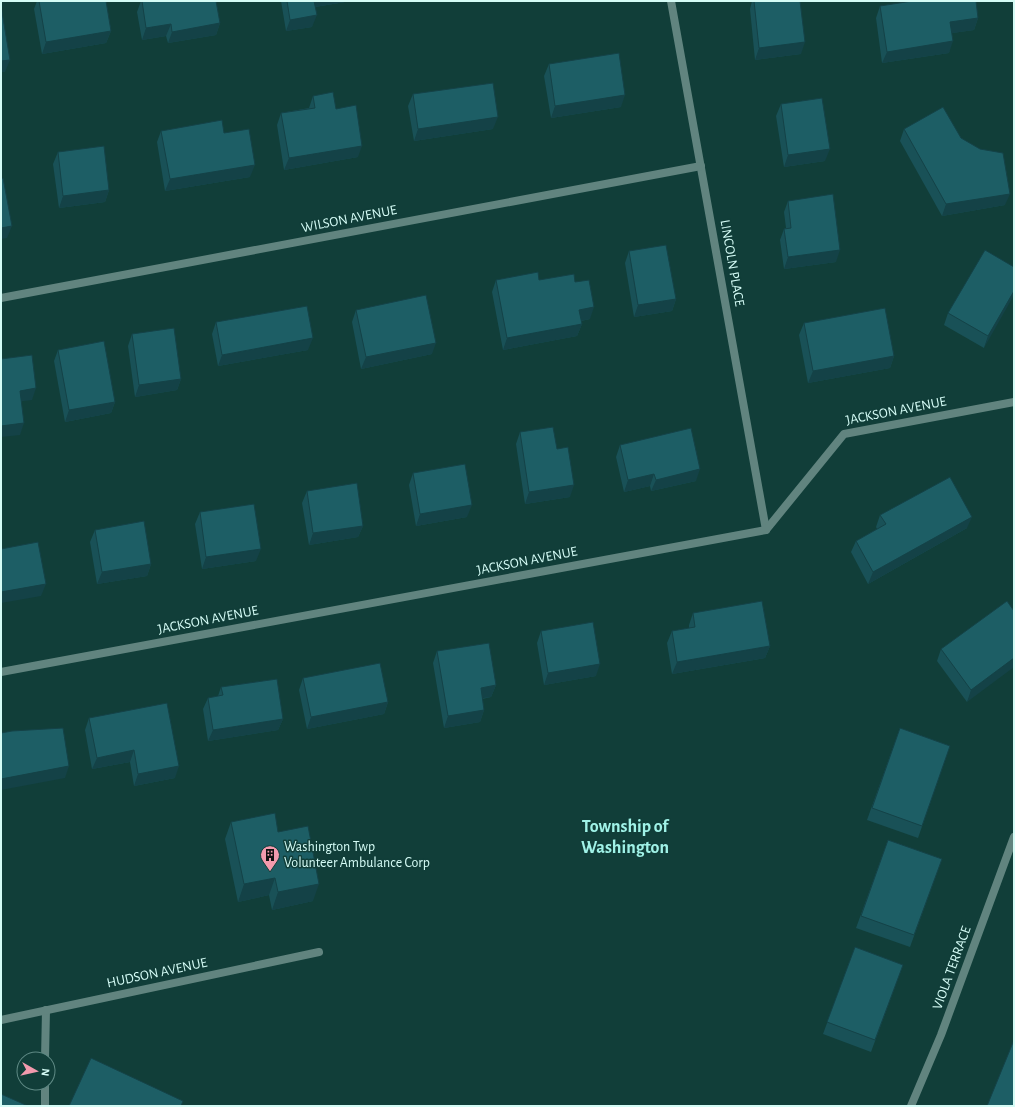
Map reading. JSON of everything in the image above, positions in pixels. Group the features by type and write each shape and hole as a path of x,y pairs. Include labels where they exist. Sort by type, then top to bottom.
{"street":[{"name":"LINCOLN PLACE","path":"671,1 766,530"},
{"name":"WILSON AVENUE","path":"1,298 701,166"},
{"name":"JACKSON AVENUE","path":"1,672 766,530 844,434 1014,402"},
{"name":"VIOLA TERRACE","path":"911,1106 941,1034 1014,837"},
{"name":"HUDSON AVENUE","path":"1,1020 319,952"},
{"path":"45,1051 46,1010"},
{"path":"44,1106 45,1091"}],"building":[{"path":"39,1 106,1 111,31 46,42"},
{"path":"142,1 216,1 220,23 172,32 171,24 146,28"},
{"path":"287,1 314,1 317,15 290,20"},
{"path":"754,1 800,1 805,42 759,48"},
{"path":"912,1 976,1 978,18 950,22 953,41 887,52 880,6"},
{"path":"1,6 10,60 1,61"},
{"path":"619,53 625,95 555,106 549,64"},
{"path":"493,83 498,117 418,129 413,94"},
{"path":"333,92 336,109 356,105 362,146 289,158 281,113 315,108 313,96"},
{"path":"822,98 830,149 788,155 781,104"},
{"path":"943,107 961,138 980,149 1003,153 1010,194 946,204 904,129"},
{"path":"222,120 224,133 249,129 255,165 170,179 161,131"},
{"path":"104,146 109,190 63,196 58,152"},
{"path":"3,178 12,226 1,228 1,179"},
{"path":"833,194 840,250 788,257 784,229 791,228 788,201"},
{"path":"666,245 676,299 638,305 629,251"},
{"path":"985,250 1014,267 1014,291 988,336 948,313"},
{"path":"538,272 539,280 574,274 575,282 589,280 594,307 579,310 582,324 507,338 496,280"},
{"path":"426,295 436,343 366,357 356,310"},
{"path":"307,306 313,338 222,355 216,322"},
{"path":"885,308 894,356 813,371 804,323"},
{"path":"174,328 181,379 139,385 132,334"},
{"path":"104,341 115,402 69,410 58,350"},
{"path":"32,355 36,388 20,391 24,423 1,426 1,359"},
{"path":"553,427 557,449 568,447 574,485 529,492 520,432"},
{"path":"691,428 700,469 656,480 654,474 628,480 620,445"},
{"path":"465,464 472,505 420,514 413,473"},
{"path":"950,477 972,517 873,572 856,541 886,524 880,515"},
{"path":"357,483 363,526 313,533 307,491"},
{"path":"254,504 261,549 206,557 200,512"},
{"path":"144,521 151,564 102,572 95,530"},
{"path":"38,542 46,584 1,592 1,549"},
{"path":"762,601 770,646 677,662 672,631 695,627 693,613"},
{"path":"1007,601 1014,611 1014,658 971,690 941,649"},
{"path":"593,622 600,664 548,673 541,631"},
{"path":"489,643 496,685 481,688 484,710 448,716 437,651"},
{"path":"380,663 388,702 311,717 303,678"},
{"path":"277,679 283,719 213,730 208,698 223,695 221,687"},
{"path":"167,703 179,766 138,774 134,750 97,758 89,718"},
{"path":"63,728 69,766 1,779 1,733"},
{"path":"900,728 950,746 922,826 872,808"},
{"name":"Washington Twp Volunteer Ambulance Corp","path":"275,813 278,832 308,826 319,884 278,892 275,878 244,884 231,822"},
{"path":"888,840 942,859 914,935 861,916"},
{"path":"855,947 903,965 875,1040 827,1022"},
{"path":"1014,1040 1014,1106 987,1106"},
{"path":"91,1058 183,1101 181,1106 69,1106"},
{"path":"1,1094 28,1106 1,1106"}],"place":[{"name":"Washington Twp Volunteer Ambulance Corp","path":"270,872"}],"district":[{"name":"Township of Washington","path":"625,837"}]}
